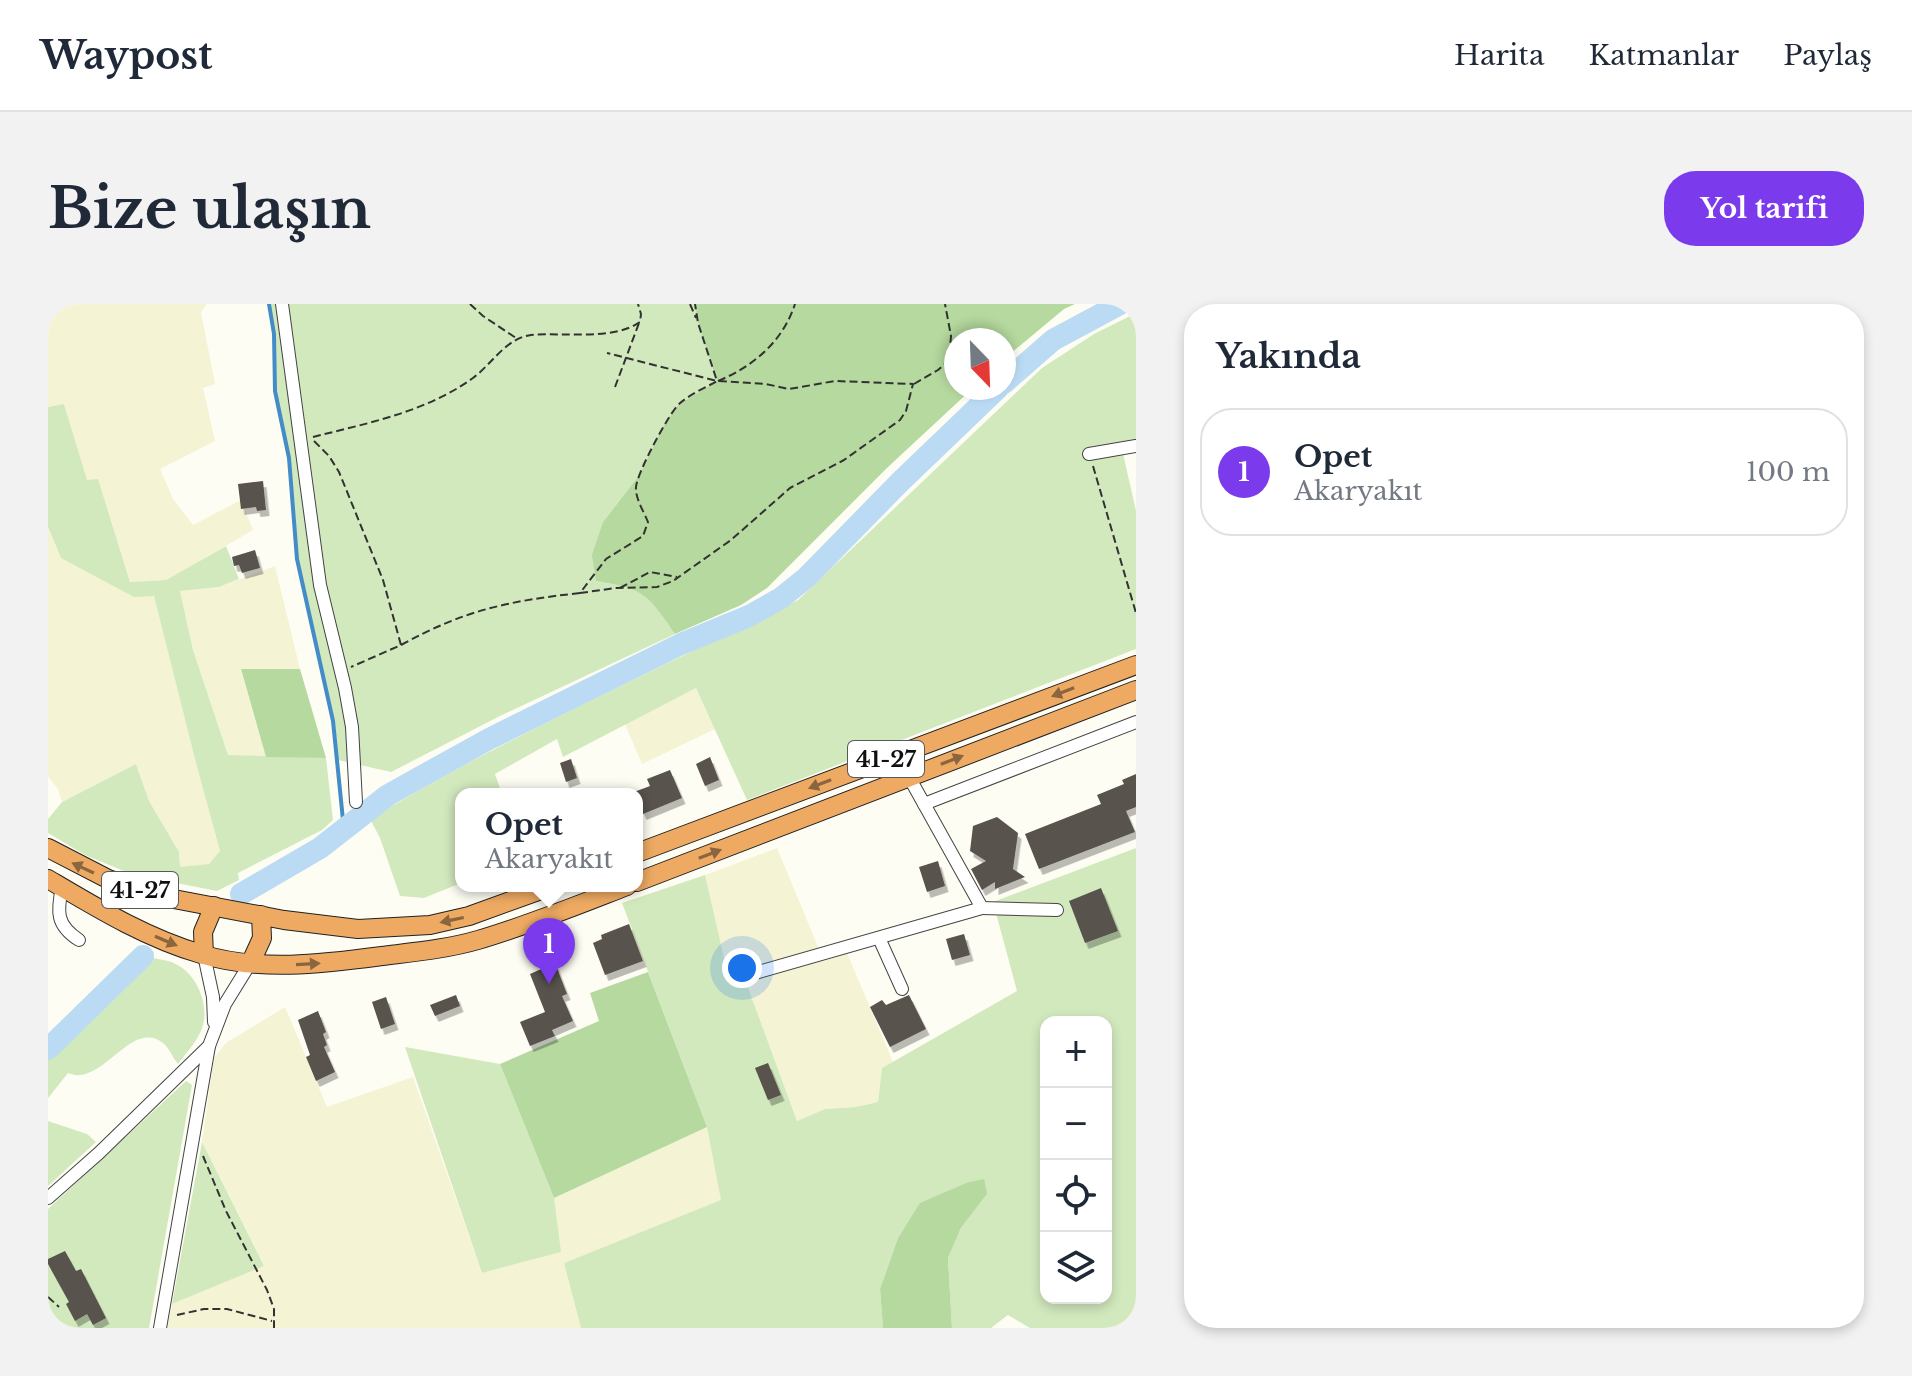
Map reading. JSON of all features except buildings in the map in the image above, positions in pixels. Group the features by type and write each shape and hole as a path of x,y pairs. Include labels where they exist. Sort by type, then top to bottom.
{"highway":[{"name":"41-27","path":"643,851 1136,665"},
{"path":"643,880 1136,690"},
{"name":"41-27","path":"48,848 108,879 158,896 358,929 406,927 469,916 535,892"},
{"path":"55,883 130,926 204,955 282,965 326,963 450,947 478,940 610,892"},
{"path":"204,955 203,932 214,906"},
{"path":"251,962 262,938 261,915"}],"street":[{"path":"282,304 320,585 352,727 356,802"},
{"path":"1089,454 1136,446"},
{"path":"924,804 1136,722"},
{"path":"909,777 982,908"},
{"path":"55,883 60,920 68,933 79,940"},
{"path":"755,973 982,908 1057,910"},
{"path":"879,938 902,989"},
{"path":"204,955 213,997 214,1029"},
{"path":"161,1323 209,1046 225,1004 251,962"},
{"path":"48,1198 209,1046"}],"path":[{"path":"470,304 517,339"},
{"path":"615,387 640,322 638,304"},
{"path":"690,304 717,381"},
{"path":"695,304 698,323"},
{"path":"580,593 606,559 643,536 648,522 636,494 636,485 662,428 678,405 717,381 738,373 777,340 795,304"},
{"path":"607,353 717,381 789,389 835,381 913,384 949,360 951,336 945,304"},
{"path":"401,645 383,580 339,472 311,437 381,420 445,398 517,339 532,335 602,333 633,327 640,322"},
{"path":"340,671 473,611 506,603 580,593 657,587 678,578 731,540 790,488 844,460 900,420 906,411 913,384"},
{"path":"1089,454 1136,613"},
{"path":"620,588 650,572 678,578"},
{"path":"194,1133 226,1211 267,1290 274,1309 274,1328"},
{"path":"48,1297 59,1307"},
{"path":"161,1323 204,1309 227,1309 248,1317 273,1321"}],"green space":[{"path":"48,304 207,304 201,312 215,384 203,388 215,441 160,469 173,499 193,525 241,500 253,530 166,580 130,582 98,480 87,481 64,404 48,407"},
{"path":"269,304 695,304 717,381 678,405 662,428 640,474 603,522 596,581 625,587 644,596 675,634 500,716 391,772 338,760 327,690 297,559 289,458 275,391 274,334"},
{"path":"695,304 1075,304 1064,309 1016,349 1016,328 944,328 944,400 960,400 767,588 741,605 675,634 644,596 625,587 596,581 592,555 603,522 640,474 662,428 678,405 717,381"},
{"path":"1136,313 1136,446 1122,449 1136,511 1136,649 747,800 696,688 563,757 557,739 495,774 500,788 455,788 455,885 424,898 400,896 380,838 370,819 522,735 798,600 1008,400 1016,400 1016,393 1042,368 1094,334"},
{"path":"64,404 87,480 98,479 130,582 166,580 226,546 239,579 219,587 180,591 193,650 228,755 326,758 333,820 322,830 238,873 239,880 217,891 131,874 85,855 48,833 48,819 62,802 136,764 149,801 179,852 180,867 209,864 220,851 154,596 134,597 61,558 48,527 48,407"},
{"path":"48,527 61,558 154,595 220,851 209,864 180,868 179,852 149,801 136,764 62,802 58,789 48,776"},
{"path":"275,566 300,669 241,670 266,757 228,755 193,650 180,591 219,587"},
{"path":"241,669 300,669 326,758 266,757"},
{"path":"696,688 715,729 642,764 625,724"},
{"path":"777,848 824,961 847,953 893,1062 882,1068 878,1102 825,1109 797,1121 746,982 729,979 705,875"},
{"path":"1136,848 1136,1328 1030,1328 1008,1315 991,1328 952,1328 948,1258 961,1228 987,1194 966,1183 920,1204 898,1238 880,1289 883,1328 581,1328 564,1263 721,1200 707,1127 622,903 705,875 729,979 746,982 797,1121 825,1109 878,1102 882,1068 1017,991 993,902"},
{"path":"143,956 178,965 194,980 204,1012 204,1023 195,1041 178,1064 163,1043 142,1038 91,1072 78,1075 68,1073 48,1098 48,1049"},
{"path":"648,972 707,1127 554,1198 500,1064 599,1021 590,993"},
{"path":"285,1007 327,1107 413,1077 482,1273 560,1252 554,1198 707,1127 722,1200 564,1263 581,1328 167,1328 172,1304 264,1266 202,1142 214,1058 226,1043"},
{"path":"405,1047 500,1064 554,1198 561,1252 482,1273"},
{"path":"186,1081 192,1085 149,1328 48,1328 48,1209"},
{"path":"48,1121 87,1134 96,1142 48,1186"},
{"path":"202,1142 264,1266 172,1304"},
{"path":"984,1179 987,1194 961,1228 948,1258 952,1328 883,1328 880,1289 898,1238 920,1203 966,1183"}],"waterway":[{"path":"269,304 274,334 275,391 289,458 297,559 333,721 344,830"},
{"path":"1016,372 1053,340 1120,304"},
{"path":"241,894 320,848 388,795 489,739 781,598 807,577 985,400"},
{"path":"48,1049 143,956"}],"place":[{"name":"Opet","path":"549,984"}]}
